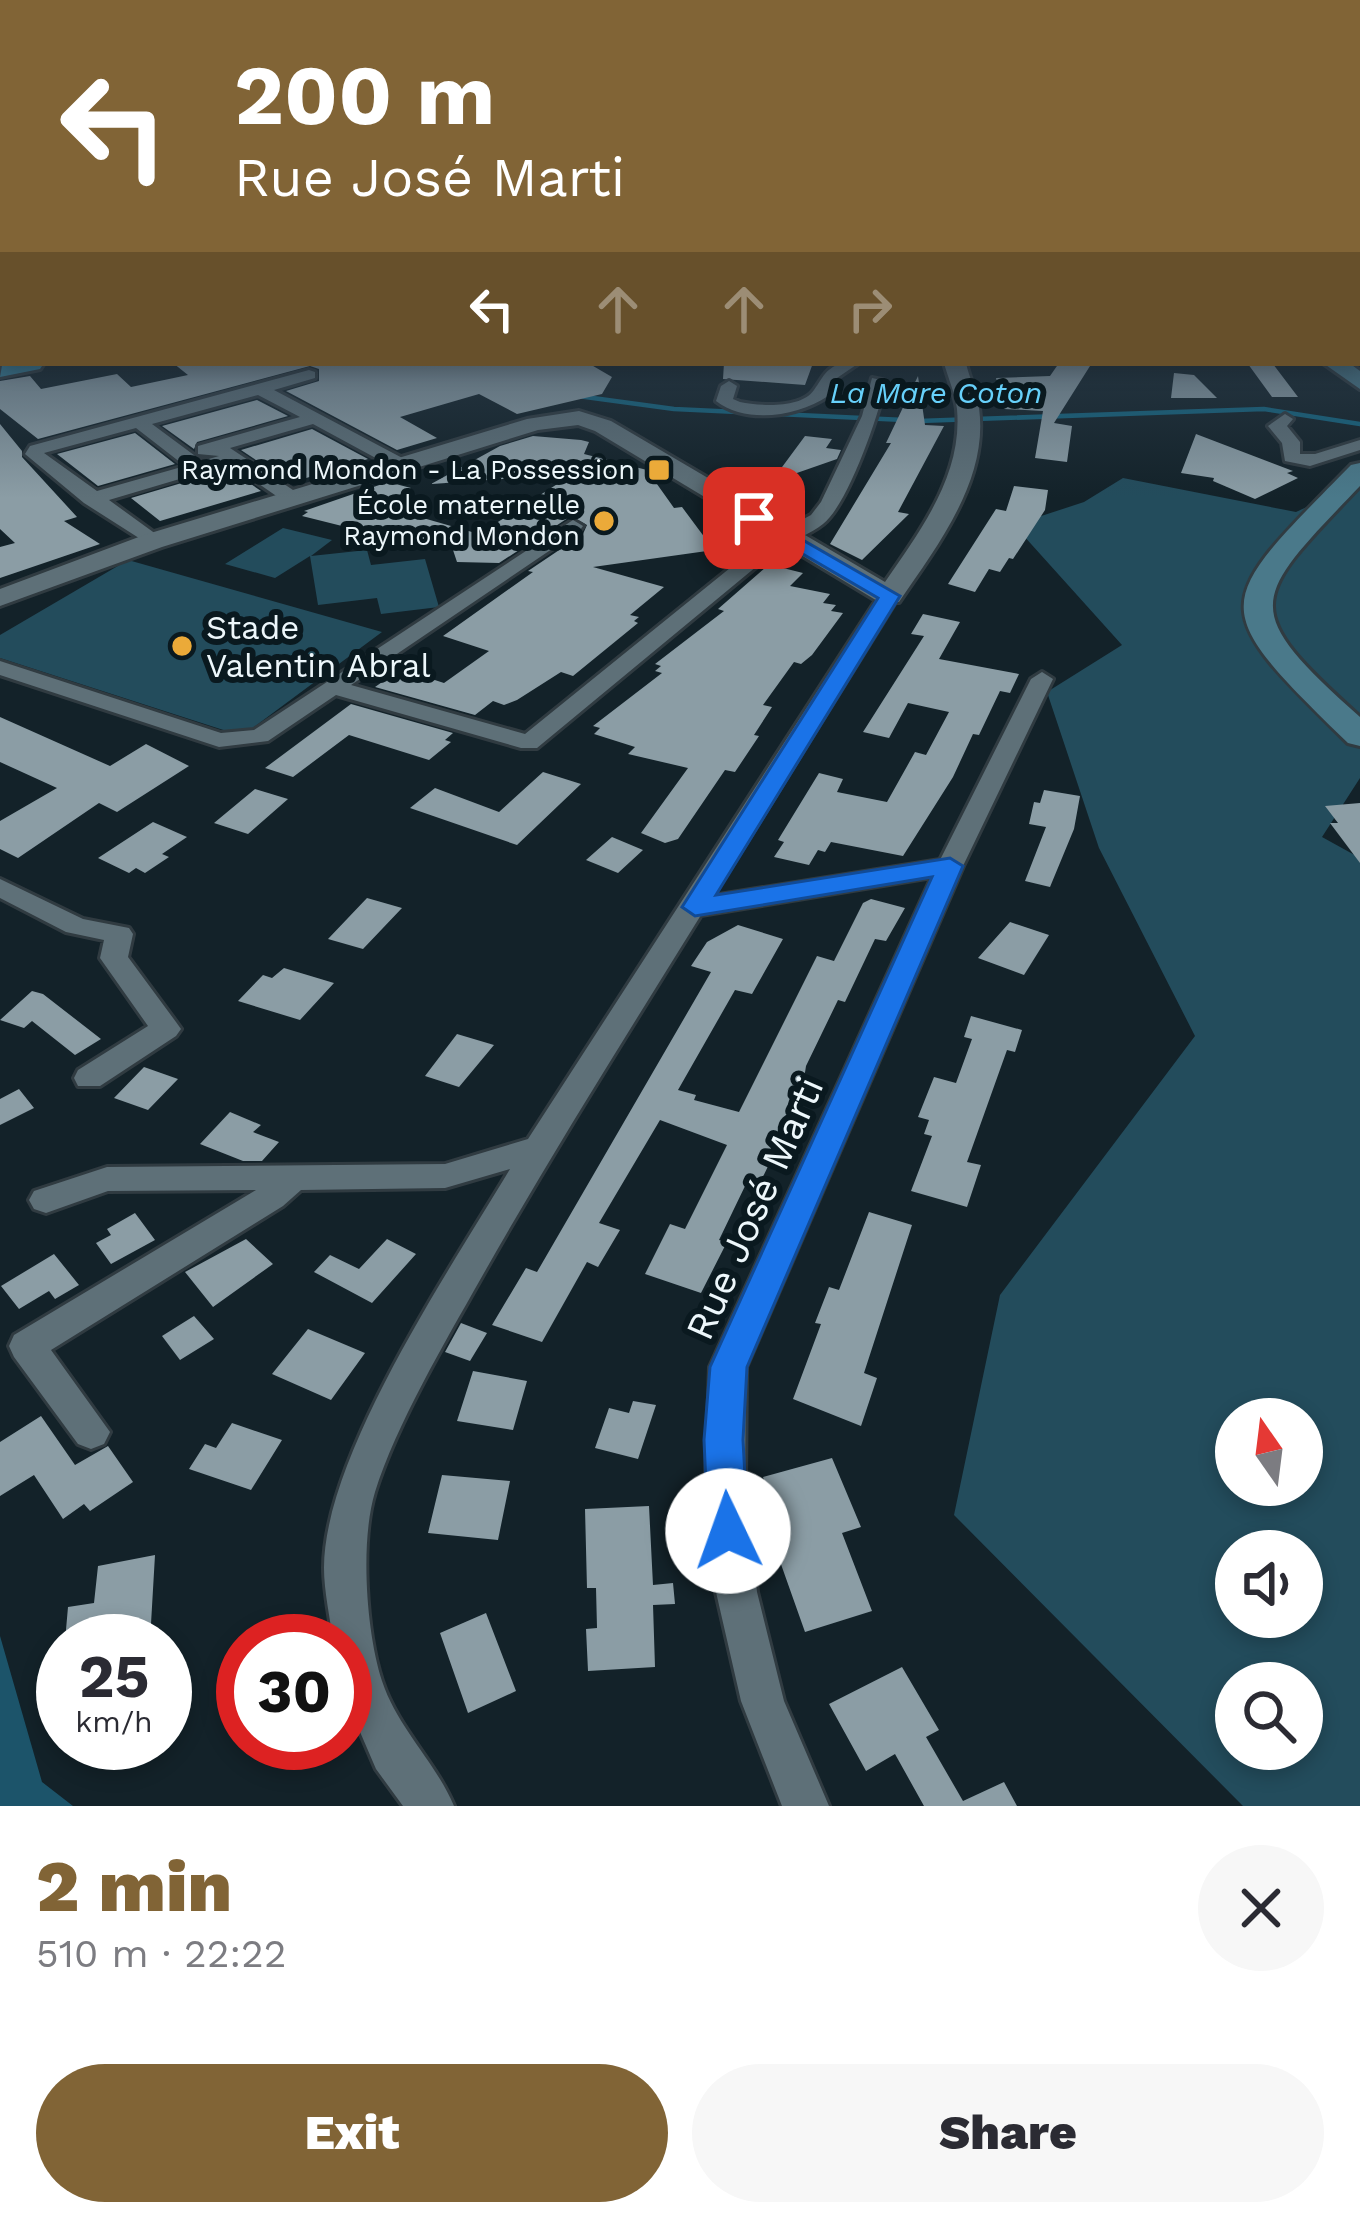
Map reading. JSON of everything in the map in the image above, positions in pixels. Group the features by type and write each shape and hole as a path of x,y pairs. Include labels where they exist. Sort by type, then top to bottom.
{"main road":[{"path":"1360,471 1266,571 1254,612 1259,630 1281,658 1360,736"}],"street":[{"path":"729,386 724,401 730,406 759,409 801,404 822,393 824,377 844,366"},
{"path":"431,1806 392,1754 360,1681 344,1567 355,1493 420,1353 539,1148 948,503 964,464 968,423 956,366"},
{"path":"153,541 91,499 34,454 36,450 309,375"},
{"path":"336,688 529,743 772,542 818,518 868,421 878,381"},
{"path":"260,389 402,465"},
{"path":"91,499 216,447 315,418"},
{"path":"0,598 153,541 535,424 589,419 890,596"},
{"path":"1286,419 1277,426 1291,442 1291,457 1296,460 1313,462 1360,445"},
{"path":"136,420 191,461 233,458"},
{"path":"216,447 292,498"},
{"path":"0,668 219,740 260,736 573,526"},
{"name":"Rue José Marti","path":"806,1806 773,1743 741,1622 724,1463 728,1367 950,866 1042,679"},
{"path":"695,907 950,866"},
{"path":"0,887 76,926 119,934 114,958 166,1029 88,1078"},
{"path":"46,1200 107,1179 445,1176 539,1148"},
{"path":"91,1432 27,1346 294,1178"}],"shaded area":[{"path":"1123,478 1296,512 1360,482 1360,778 1322,837 1360,858 1360,1806 1243,1806 954,1515 1000,1295 1195,1036 1099,848 1047,692 1122,645 1014,525 1084,502"},
{"path":"283,528 332,540 311,556 367,550 371,565 425,559 439,607 381,614 377,598 318,605 310,556 275,578 225,564"},
{"name":"Stade Valentin Abral","path":"128,560 382,632 242,736 0,658 0,635"},
{"path":"0,1636 36,1770 42,1782 73,1806 0,1806"}],"building":[{"path":"177,366 310,366 38,439 0,409 0,381 30,376 41,389 117,374 131,387 188,375"},
{"path":"310,366 593,366 612,377 602,394 517,414 479,394 400,417 437,438 397,450 286,391 319,381 319,369"},
{"path":"724,366 812,366 805,385 723,379"},
{"path":"1057,366 1090,366 1054,423 1072,426 1067,462 1035,458 1043,411 1004,409 996,378 1050,376"},
{"path":"1249,366 1275,366 1298,397 1272,397"},
{"path":"1174,373 1194,375 1217,398 1171,398"},
{"path":"918,376 925,425 944,426 898,512 909,514 862,560 830,544 891,443 886,443"},
{"path":"257,400 288,416 197,442 194,449 162,426"},
{"path":"0,424 22,457 77,517 64,521 100,544 0,578 0,547 15,543 0,529"},
{"path":"312,429 368,459 290,483 241,450"},
{"path":"135,433 175,464 98,486 57,454"},
{"path":"1196,434 1293,471 1287,473 1298,478 1255,499 1214,478 1181,473"},
{"path":"533,436 589,442 584,454 647,470 674,508 682,507 714,550 593,567 664,587 630,615 639,617 634,621 638,623 573,676 561,672 517,700 504,705 493,701 475,715 375,687 401,669 444,683 489,651 443,636 583,534 587,525 571,516 499,563 457,562 447,532 431,542 409,536 402,541 302,516 308,512 304,511 388,482 411,488 381,506 479,534 573,474 431,484 500,446"},
{"path":"805,436 832,439 826,448 841,450 837,459 771,482"},
{"path":"229,469 261,491 160,521 131,498"},
{"path":"1014,486 1048,490 1045,510 1013,559 1000,572 989,569 975,592 948,584 996,509 1006,511"},
{"path":"775,559 779,567 803,573 790,586 830,594 823,603 836,605 831,611 843,613 812,655 801,664 794,662 763,705 772,707 754,735 759,736 735,772 725,770 678,839 665,843 641,833 688,768 628,754 635,747 594,734 600,728 593,726 662,673 655,671 661,666 655,664 724,611 718,609"},
{"path":"923,614 960,622 939,659 1019,674 1010,693 1000,691 979,735 973,734 953,777 903,856 831,842 825,852 818,850 809,865 774,857 784,842 778,840 819,773 843,779 837,792 887,802 915,752 926,755 949,712 908,703 889,738 863,732 924,636 911,634"},
{"path":"351,704 453,733 445,740 451,742 429,760 349,735 293,777 265,768"},
{"path":"0,717 110,766 146,744 189,766 117,812 99,803 18,858 0,849 0,821 57,788 0,762"},
{"path":"543,772 581,784 517,845 410,808 435,788 499,812"},
{"path":"255,789 288,799 248,834 214,823"},
{"path":"1044,790 1080,796 1074,829 1050,887 1025,881 1046,827 1029,824 1034,802 1040,803"},
{"path":"1360,803 1360,863 1330,823 1338,823 1325,806"},
{"path":"153,822 187,837 145,873 136,868 129,873 98,858"},
{"path":"612,837 643,850 618,873 586,860"},
{"path":"367,898 402,908 363,949 328,939"},
{"path":"871,899 905,908 886,941 875,939 845,1002 838,1000 806,1066 804,1079 808,1080 800,1100 758,1187 746,1184 719,1240 727,1242 701,1293 645,1274 670,1224 685,1229 727,1145 660,1120 599,1223 620,1230 598,1267 587,1262 542,1342 492,1325 526,1268 537,1272 711,972 691,966 707,942 738,925 783,939 752,994 735,990 678,1090 696,1095 694,1100 739,1112 817,956 834,961 863,903"},
{"path":"1010,922 1049,935 1024,975 978,958"},
{"path":"284,968 334,983 300,1020 238,1001 263,975 272,978"},
{"path":"32,991 43,994 101,1039 75,1055 32,1021 24,1028 0,1020"},
{"path":"971,1016 1022,1030 1015,1052 1007,1050 967,1162 981,1165 967,1207 911,1191 932,1136 924,1134 929,1120 918,1117 934,1077 956,1083 972,1039 964,1037"},
{"path":"457,1034 494,1045 459,1087 425,1076"},
{"path":"144,1067 178,1079 148,1110 114,1098"},
{"path":"19,1089 34,1108 0,1125 0,1099"},
{"path":"230,1112 261,1125 253,1132 279,1142 262,1161 243,1161 200,1144"},
{"path":"869,1212 912,1225 864,1373 877,1378 861,1426 793,1399 821,1324 815,1323 829,1287 839,1290"},
{"path":"135,1213 155,1240 111,1264 96,1243 111,1235 107,1229"},
{"path":"246,1239 273,1264 213,1307 185,1272"},
{"path":"387,1239 416,1254 372,1303 314,1272 330,1255 359,1269"},
{"path":"54,1254 79,1285 55,1299 49,1291 19,1309 1,1286"},
{"path":"194,1316 214,1339 180,1360 162,1336"},
{"path":"461,1323 487,1333 470,1361 445,1352"},
{"path":"308,1329 365,1353 331,1400 272,1374"},
{"path":"473,1371 527,1381 513,1430 457,1421"},
{"path":"633,1401 656,1405 638,1459 595,1448 609,1408 629,1413"},
{"path":"41,1416 75,1465 108,1446 133,1482 90,1511 84,1504 63,1519 34,1475 0,1496 0,1442"},
{"path":"232,1423 282,1440 251,1490 189,1469 205,1444 216,1448"},
{"path":"832,1458 861,1527 842,1533 872,1611 805,1632 777,1553 758,1558 755,1528 779,1522 763,1477"},
{"path":"442,1475 510,1481 498,1540 428,1533"},
{"path":"649,1506 653,1585 673,1583 675,1604 653,1605 655,1667 588,1671 586,1629 597,1628 596,1588 587,1588 585,1509"},
{"path":"155,1555 152,1614 67,1614 68,1607 94,1603 98,1566"},
{"path":"486,1613 516,1691 468,1713 440,1633"},
{"path":"902,1667 939,1730 926,1737 963,1801 1004,1782 1017,1806 924,1806 895,1754 866,1771 829,1704"}],"waterway":[{"name":"La Mare Coton","path":"578,396 674,409 904,420"},
{"name":"La Mare Coton","path":"919,421 1264,409 1360,424"}],"place":[{"name":"Raymond Mondon - La Possession","path":"659,470"},
{"name":"École maternelle Raymond Mondon","path":"604,521"},
{"name":"Stade Valentin Abral","path":"182,646"}],"route":[{"path":"728,1531 723,1440 728,1367 950,866 695,907 890,596 754,518"}]}
